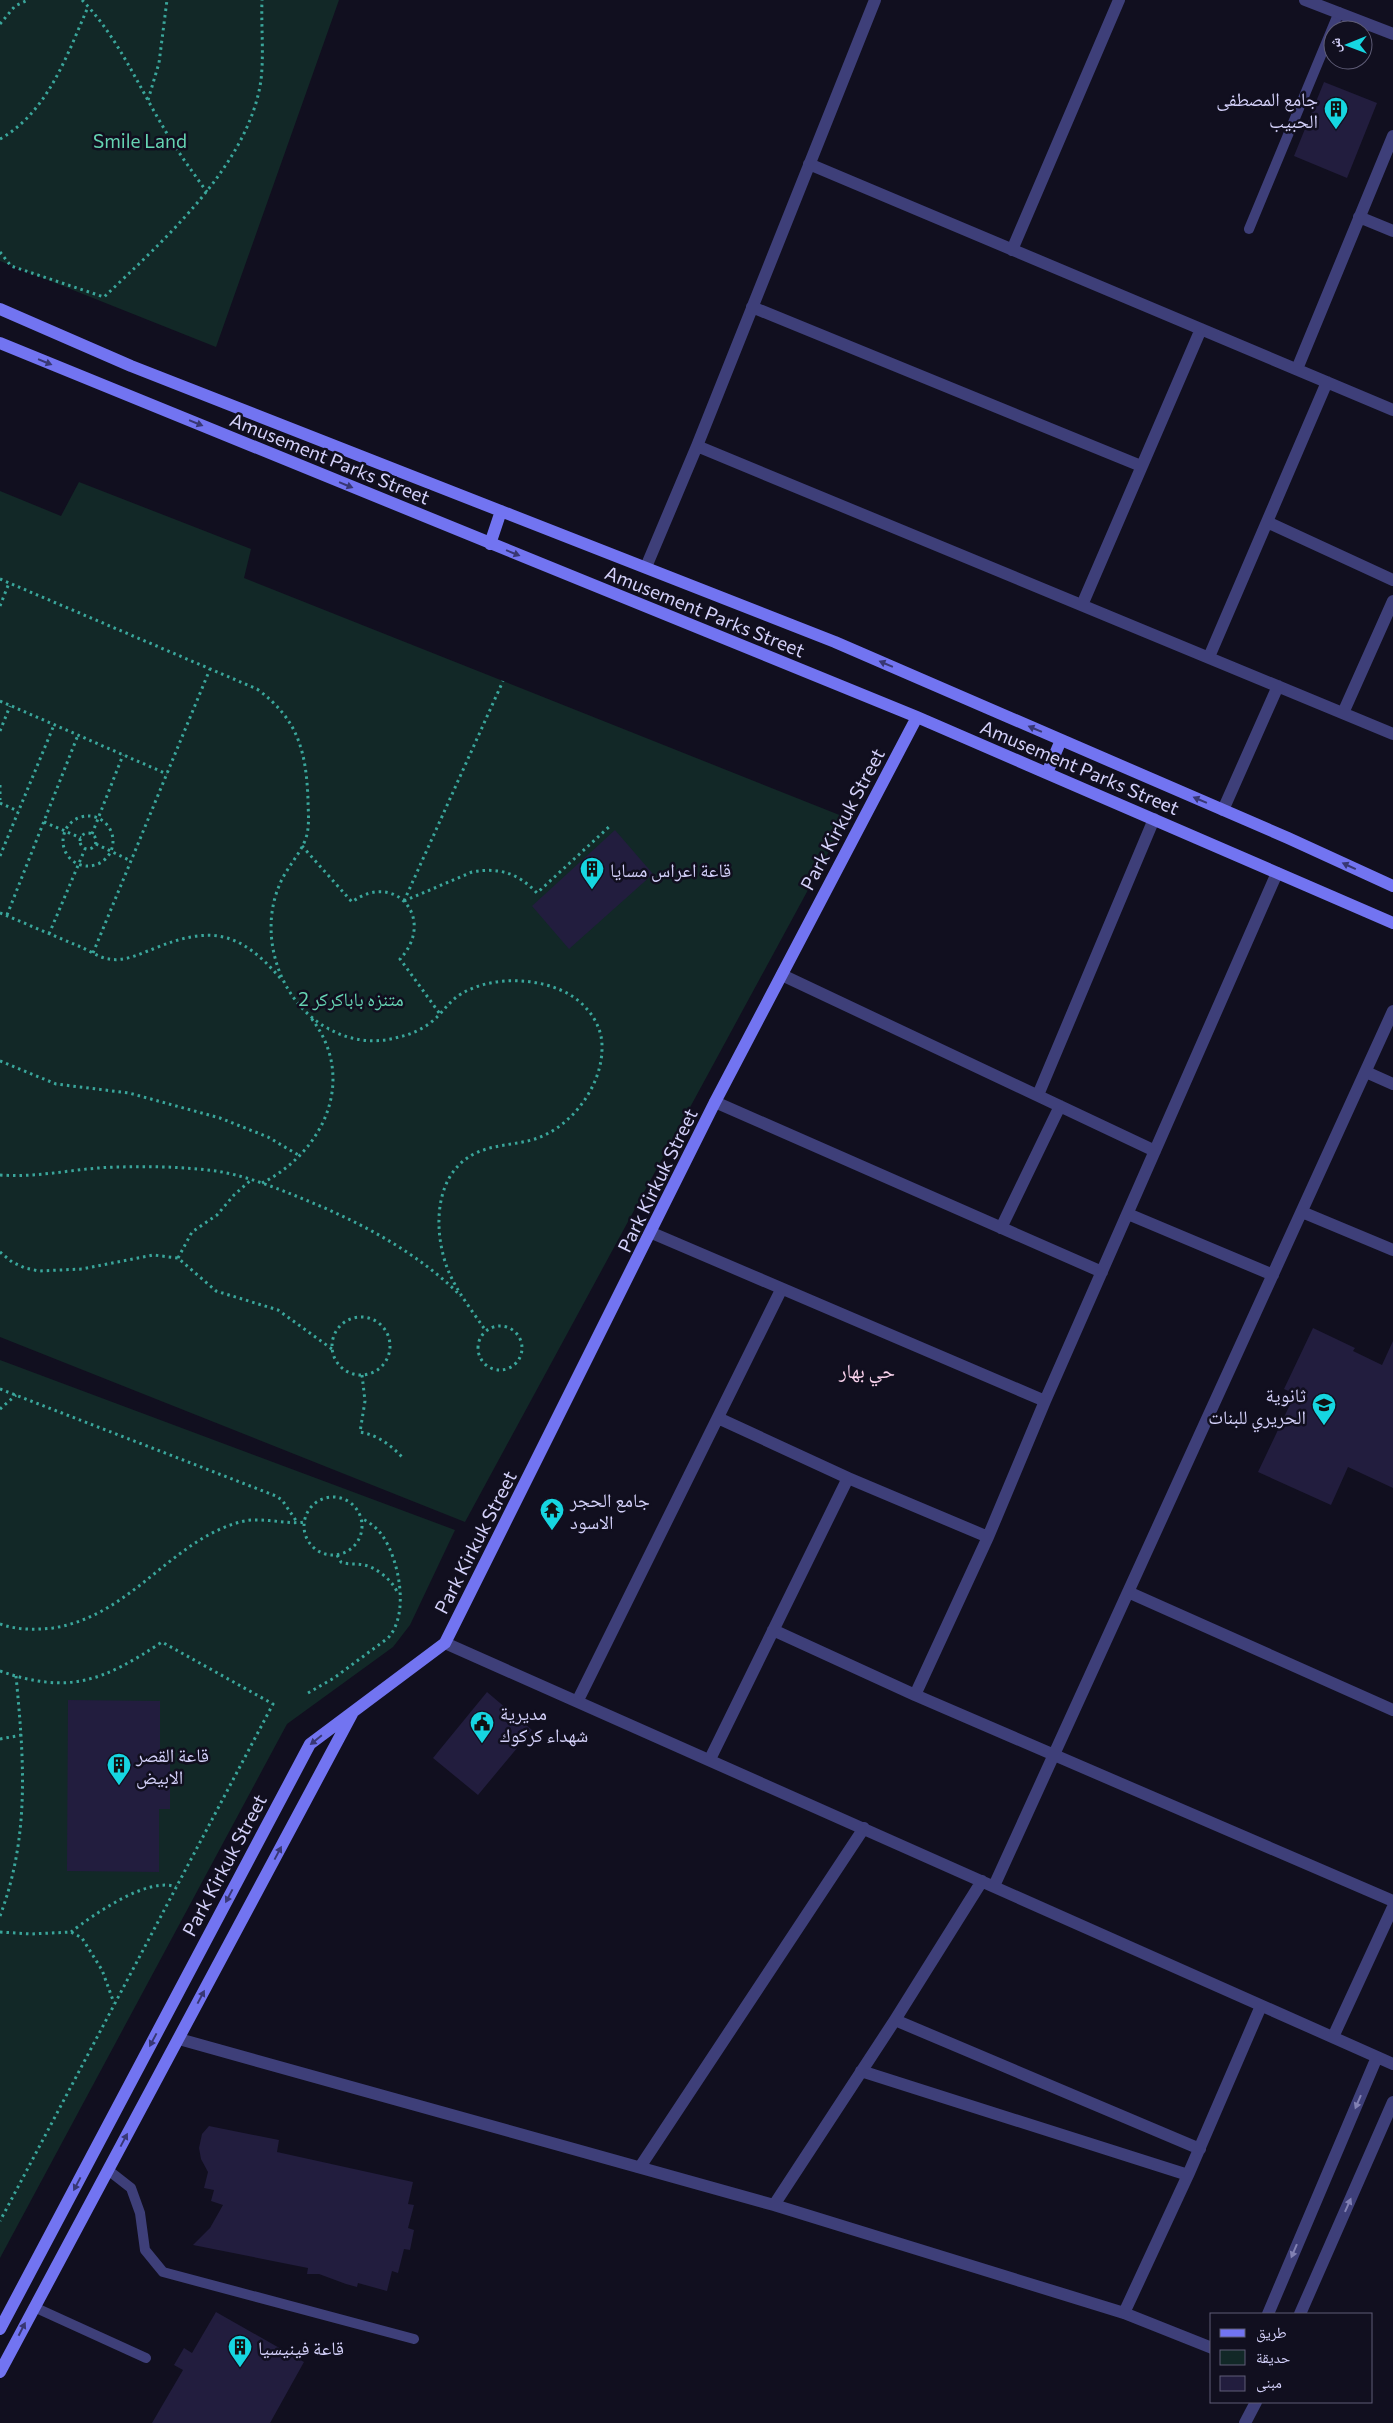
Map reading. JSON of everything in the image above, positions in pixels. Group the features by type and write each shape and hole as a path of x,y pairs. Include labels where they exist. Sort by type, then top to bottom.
{"main road":[{"name":"Amusement Parks Street","path":"0,309 131,366 646,566 835,642 1393,886"},
{"name":"Amusement Parks Street","path":"0,343 917,717 1393,922"},
{"path":"490,544 501,511"},
{"name":"Park Kirkuk Street","path":"0,2329 310,1744 445,1643 652,1233 715,1102 917,717"},
{"path":"1047,773 1061,740"},
{"path":"0,2372 355,1710"}],"street":[{"path":"646,566 697,446 875,0"},
{"path":"1012,250 1119,0"},
{"path":"1305,0 1393,34"},
{"path":"1297,369 1393,136"},
{"path":"809,164 1393,410"},
{"path":"1359,217 1393,232"},
{"path":"752,307 1142,466"},
{"path":"1082,605 1200,329"},
{"path":"1209,658 1328,382"},
{"path":"697,446 1393,734"},
{"path":"1267,522 1393,580"},
{"path":"1343,713 1393,601"},
{"path":"1222,810 1278,686"},
{"path":"1038,1095 1154,819"},
{"path":"915,1695 988,1537 1045,1401 1277,872"},
{"path":"782,975 1155,1151"},
{"path":"774,2205 861,2071 988,1883 1054,1755 1393,1011"},
{"path":"1366,1072 1393,1084"},
{"path":"715,1102 1102,1272"},
{"path":"1001,1228 1060,1106"},
{"path":"1302,1212 1393,1250"},
{"path":"1128,1214 1273,1275"},
{"path":"652,1233 781,1290 1045,1401"},
{"path":"578,1700 781,1290"},
{"path":"718,1418 848,1478 988,1537"},
{"path":"710,1759 848,1478"},
{"path":"1128,1592 1393,1710"},
{"path":"773,1630 915,1695 1393,1901"},
{"path":"445,1643 578,1700 1393,2064"},
{"path":"640,2167 864,1828"},
{"path":"1333,2037 1393,1907"},
{"path":"1124,2313 1200,2149 1262,2006"},
{"path":"895,2020 1200,2149"},
{"path":"179,2039 774,2205 1124,2313 1210,2347"},
{"path":"1268,2313 1377,2057"},
{"path":"861,2071 1188,2174"},
{"path":"1300,2313 1393,2102"},
{"path":"1245,2423 1252,2404"}],"lane":[{"path":"1250,229 1339,12"},
{"path":"108,2170 131,2188 140,2213 145,2250 163,2272 414,2339"},
{"path":"34,2307 146,2358"}],"path":[{"path":"0,24 15,6 28,0"},
{"path":"82,0 114,42 179,153 207,192"},
{"path":"148,100 159,62 167,0"},
{"path":"0,252 11,266 104,297 149,254 207,192 243,133 257,99 262,66 262,0"},
{"path":"0,139 19,126 37,107 51,87 89,7"},
{"path":"0,579 257,689 282,710 298,737 305,766 308,827 302,846 283,876 274,902 273,952 277,969 285,983 323,1036 328,1047 332,1060 332,1090 326,1117 320,1130 300,1156 280,1173 261,1183"},
{"path":"0,606 9,583"},
{"path":"93,952 210,669"},
{"path":"404,902 503,681"},
{"path":"0,701 167,774"},
{"path":"0,732 10,706"},
{"path":"0,856 54,725"},
{"path":"7,915 78,735"},
{"path":"92,834 123,755"},
{"path":"0,785 0,801 18,811"},
{"path":"82,817 98,818 110,828 113,836 111,851 101,863 86,867 79,865 72,861 63,847 65,832 69,825 82,817"},
{"path":"44,822 81,838"},
{"path":"404,902 472,872 484,870 501,871 516,875 524,879 537,893 610,826"},
{"path":"85,849 80,844 81,838 86,833 92,834 95,837 96,844"},
{"path":"96,844 131,861"},
{"path":"85,849 91,848 96,844"},
{"path":"302,846 352,902 362,895 373,891 390,893 404,902 411,910 415,931 412,942 400,959 440,1014"},
{"path":"49,934 85,849"},
{"path":"0,913 109,960 122,959 177,939 193,936 224,936 237,941 260,957 285,983"},
{"path":"303,1008 315,1020 342,1036 371,1041 386,1040 410,1034 424,1027 462,994 475,988 512,982 532,982 549,986 579,1000 592,1014 603,1043 602,1060 589,1094 578,1109 549,1133 535,1139 490,1147 473,1154 452,1175 443,1191 438,1223 444,1258 449,1272 466,1302 486,1331"},
{"path":"0,1060 56,1084 128,1093 220,1118 268,1137 300,1156"},
{"path":"0,1175 44,1174 121,1167 217,1172 251,1180 337,1213 375,1233 415,1257 436,1273 466,1302"},
{"path":"178,1258 192,1232 217,1215 234,1195 251,1180"},
{"path":"0,1252 12,1262 24,1268 39,1271 82,1269 154,1255 178,1258 216,1291 278,1310 332,1349"},
{"path":"367,1318 383,1327 390,1343 386,1359 376,1371 362,1375 345,1370 335,1358 332,1349 336,1331 350,1320 367,1318"},
{"path":"496,1326 503,1326 515,1331 519,1337 522,1350 516,1364 502,1370 495,1369 482,1360 478,1346 486,1331 496,1326"},
{"path":"362,1375 365,1401 360,1432 378,1438 397,1451 404,1459"},
{"path":"0,1389 276,1496 282,1500 297,1523"},
{"path":"0,1409 16,1395"},
{"path":"308,1693 334,1678 396,1630 399,1620 399,1600 396,1572 388,1546 376,1528 361,1518 350,1502 332,1497 322,1499 314,1505 304,1522 308,1541 322,1553 337,1555 349,1551 356,1544 360,1536 361,1518"},
{"path":"0,1624 24,1629 69,1625 116,1604 193,1545 217,1532 240,1522 266,1520 304,1522"},
{"path":"337,1555 344,1564 363,1564 382,1575 394,1585 399,1600"},
{"path":"0,1671 30,1681 58,1684 89,1680 116,1670 162,1642 273,1704 0,2221"},
{"path":"0,1916 17,1855 24,1784 22,1735 16,1676"},
{"path":"0,1740 22,1735"},
{"path":"71,1932 105,1908 147,1888 169,1884 176,1887"},
{"path":"0,1932 31,1934 71,1932 82,1938 94,1954 102,1970 115,2004"}],"green space":[{"name":"Smile Land","path":"0,0 339,0 216,347 0,261"},
{"name":"متنزه باباكركر 2","path":"79,482 251,549 244,578 847,818 465,1522 0,1337 0,491 61,516"},
{"path":"0,1360 455,1530 410,1625 393,1647 287,1724 0,2258"}],"building":[{"name":"جامع المصطفى الحبيب","path":"1324,82 1377,103 1347,178 1294,156"},
{"name":"قاعة اعراس مسايا","path":"615,830 653,874 569,949 532,906"},
{"name":"ثانوية الحريري للبنات","path":"1313,1328 1355,1348 1353,1351 1382,1365 1393,1341 1393,1488 1348,1467 1331,1505 1258,1472 1295,1394 1284,1389"},
{"name":"مديرية شهداء كركوك","path":"487,1692 532,1730 478,1795 433,1758"},
{"name":"قاعة القصر الابيض","path":"68,1700 160,1701 160,1763 170,1763 170,1809 159,1809 159,1872 67,1871"},
{"path":"209,2126 279,2140 277,2152 413,2182 408,2204 414,2205 408,2228 414,2230 410,2250 404,2249 398,2273 392,2271 387,2291 358,2283 357,2287 319,2274 307,2274 308,2268 193,2245 210,2228 223,2205 211,2201 214,2190 204,2188 208,2172 201,2159 199,2148 202,2134"},
{"name":"قاعة فينيسيا","path":"216,2312 304,2362 270,2423 152,2423 183,2370 174,2365 184,2348 192,2353"}],"place":[{"name":"جامع المصطفى الحبيب","path":"1336,130"},
{"name":"قاعة اعراس مسايا","path":"592,890"},
{"name":"ثانوية الحريري للبنات","path":"1324,1426"},
{"name":"جامع الحجر الاسود","path":"552,1531"},
{"name":"مديرية شهداء كركوك","path":"482,1744"},
{"name":"قاعة القصر الابيض","path":"119,1786"},
{"name":"قاعة فينيسيا","path":"240,2368"}],"district":[{"name":"حي بهار","path":"867,1370"}]}
